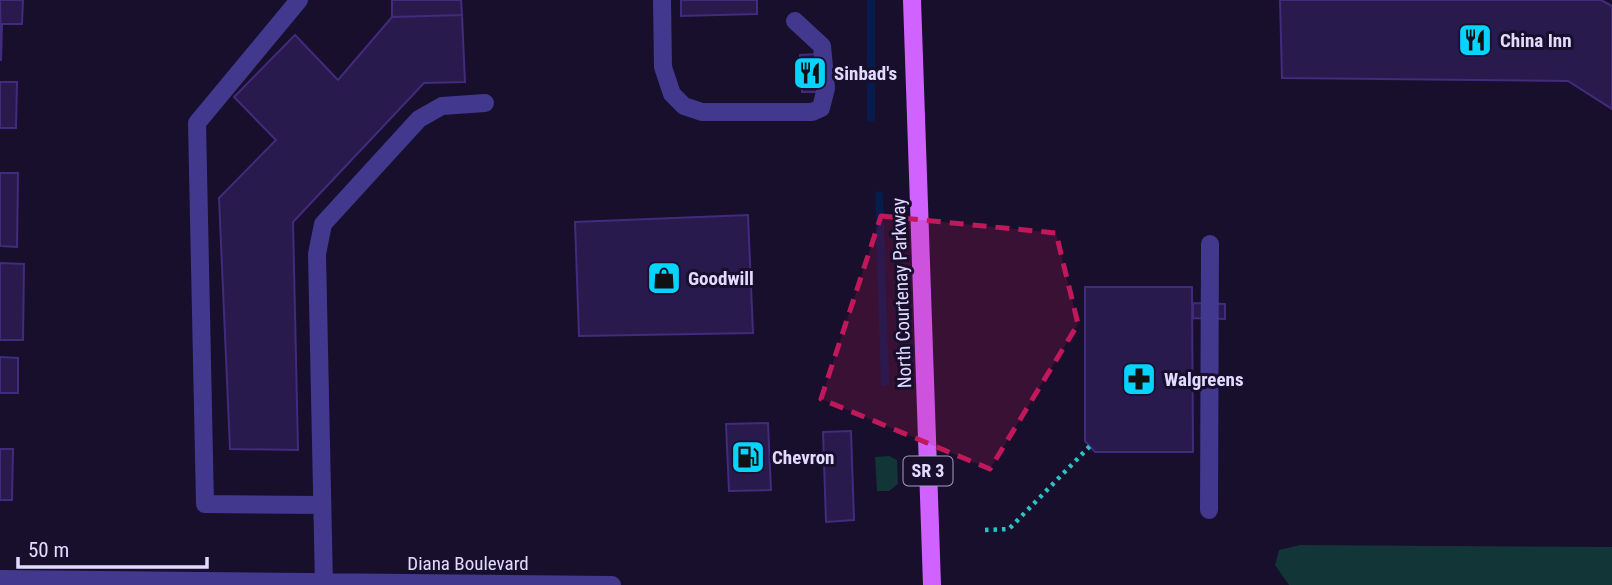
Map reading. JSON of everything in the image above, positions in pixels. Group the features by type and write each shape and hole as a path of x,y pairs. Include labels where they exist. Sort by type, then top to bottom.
{"main road":[{"name":"North Courtenay Parkway","path":"912,0 932,585"}],"street":[{"path":"299,0 197,123 205,504 322,505"},
{"path":"662,0 663,67 672,94 684,106 702,112 812,112 821,107 826,88 822,46 795,21"},
{"path":"324,584 317,254 323,224 419,118 442,106 485,103"},
{"path":"1209,510 1210,244"},
{"name":"Diana Boulevard","path":"0,579 612,585"}],"path":[{"path":"985,530 1009,529 1090,446"}],"highlighted area":[{"path":"881,216 1056,233 1078,324 990,469 821,399"}],"green space":[{"path":"889,456 897,460 898,484 889,491 877,491 875,457"},
{"path":"1300,545 1612,547 1612,585 1289,585 1275,565 1279,550"}],"building":[{"path":"0,0 23,0 22,24 2,24 1,61"},
{"path":"392,0 461,0 462,15 392,17"},
{"path":"681,0 757,0 757,14 681,16"},
{"path":"1280,0 1601,0 1612,6 1612,109 1568,81 1282,78"},
{"path":"462,15 465,82 424,83 293,222 298,450 230,449 219,198 276,140 234,97 295,35 338,80 392,17"},
{"name":"Sinbad's","path":"817,54 819,92 802,92 800,55"},
{"path":"0,82 17,82 16,128 0,128"},
{"path":"0,173 18,173 17,247 0,246"},
{"name":"Goodwill","path":"748,215 753,333 579,336 575,222"},
{"path":"0,263 24,264 23,340 0,340"},
{"name":"Walgreens","path":"1085,287 1192,287 1193,452 1095,452 1085,441"},
{"path":"1193,303 1225,304 1225,319 1193,318"},
{"path":"0,357 18,358 18,393 0,393"},
{"name":"Chevron","path":"768,423 771,490 729,491 726,424"},
{"path":"851,431 854,520 826,522 823,432"},
{"path":"0,449 13,449 12,500 0,500"}],"waterway":[{"path":"871,0 871,118"},
{"path":"879,195 885,382"}],"place":[{"name":"China Inn","path":"1475,40"},
{"name":"Sinbad's","path":"810,73"},
{"name":"Goodwill","path":"664,278"},
{"name":"Walgreens","path":"1139,379"},
{"name":"Chevron","path":"748,457"}]}
